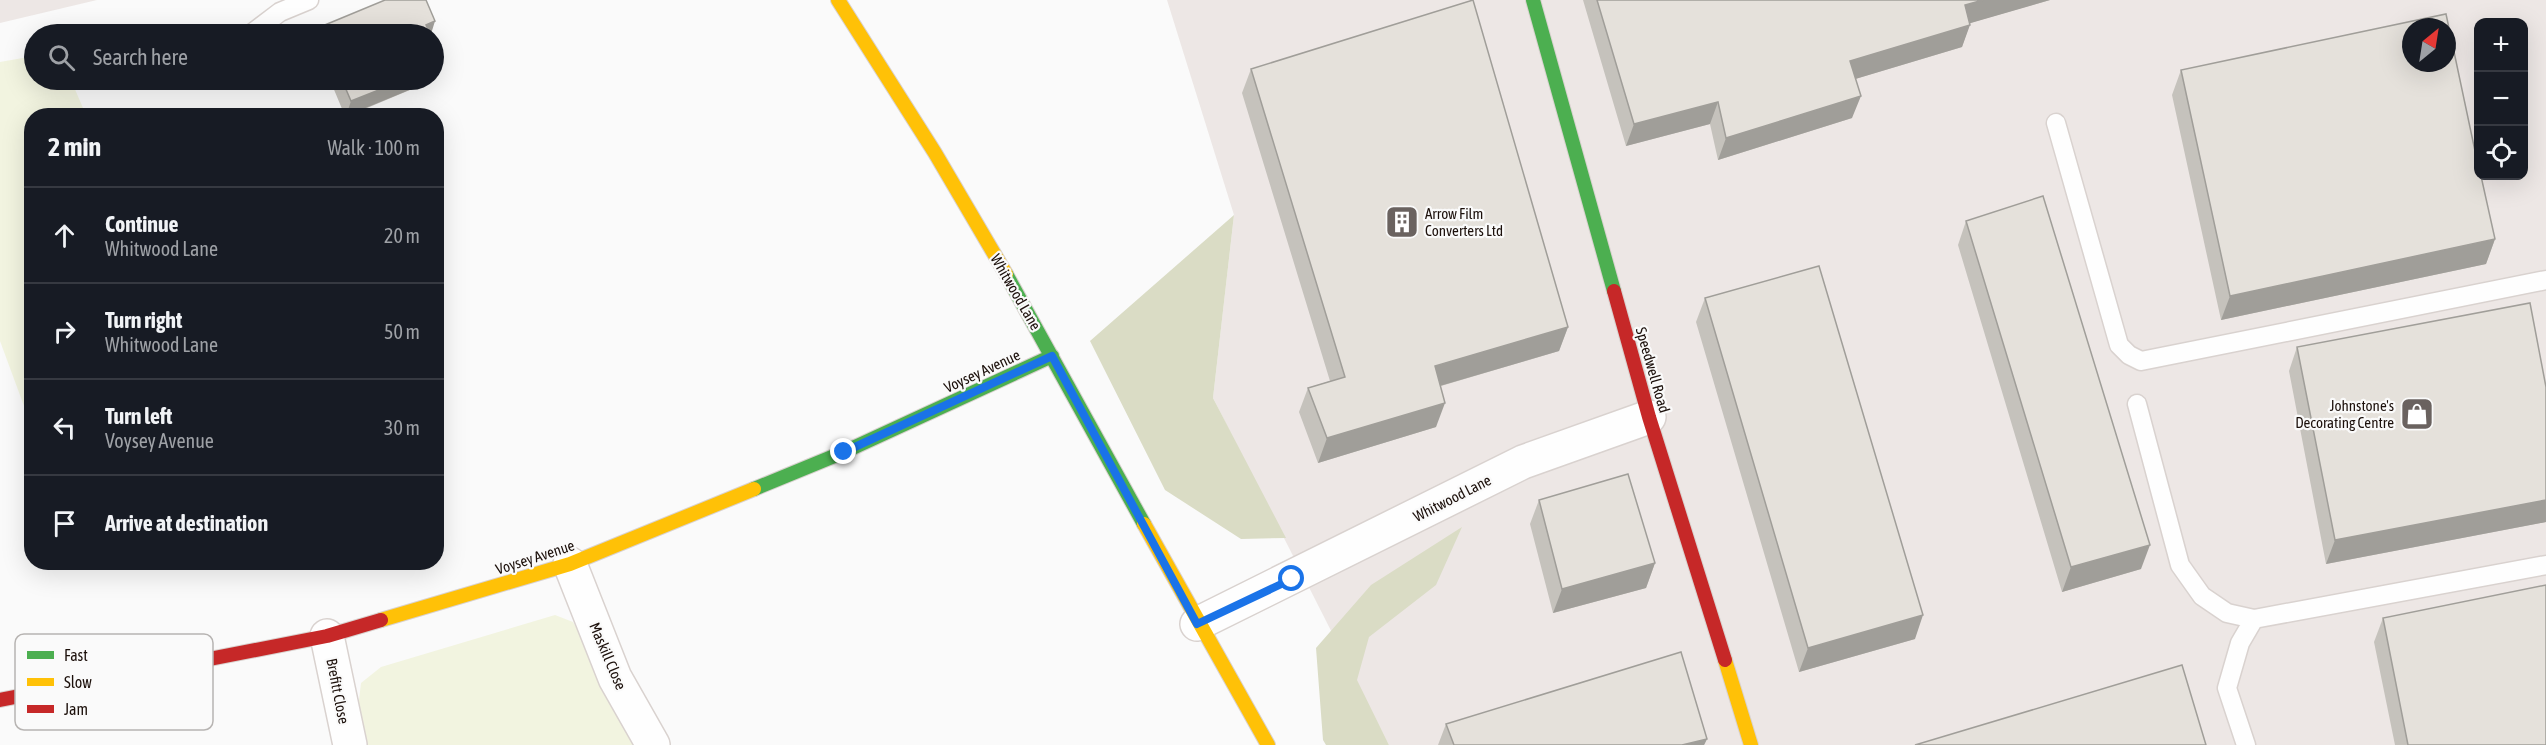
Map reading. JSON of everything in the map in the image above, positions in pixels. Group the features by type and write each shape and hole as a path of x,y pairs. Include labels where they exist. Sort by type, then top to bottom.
{"street":[{"name":"Whitwood Lane","path":"838,0 965,203 1052,356 1197,624 1268,745"},
{"name":"Speedwell Road","path":"1533,0 1649,417 1751,745"},
{"name":"Voysey Avenue","path":"213,658 327,636 570,564 844,452 1052,356"},
{"name":"Whitwood Lane","path":"1197,624 1523,462 1649,417"},
{"name":"Maskill Close","path":"570,564 615,678 653,745"},
{"name":"Brefitt Close","path":"327,636 350,745"},
{"name":"Voysey Avenue","path":"0,700 15,697"}],"lane":[{"path":"264,24 280,12 309,0"},
{"path":"2056,123 2119,345 2129,355 2141,361 2546,280"},
{"path":"2138,404 2180,565 2202,596 2227,613 2254,620 2546,565"},
{"path":"2246,745 2227,688 2240,643 2254,620"}],"shaded area":[{"path":"0,0 97,0 0,23"},
{"path":"1167,0 2546,0 2546,745 1389,745 1213,398 1234,215"}],"green space":[{"path":"24,58 24,90 75,90 83,108 24,108 24,406 0,341 0,62"},
{"path":"1234,215 1213,398 1286,538 1241,539 1165,490 1090,341"},
{"path":"1462,527 1436,585 1369,637 1357,680 1389,745 1326,745 1323,740 1316,648 1371,585"},
{"path":"555,615 573,622 643,745 365,745 357,717 361,683 381,667"}],"building":[{"path":"385,0 426,0 435,21 428,24 327,24"},
{"name":"Arrow Film Converters Ltd","path":"1473,0 1568,327 1435,366 1445,403 1327,438 1308,388 1345,377 1251,69"},
{"path":"1597,0 1983,0 1965,5 1970,25 1850,61 1861,96 1726,138 1718,102 1634,124"},
{"path":"2446,14 2447,18 2427,18"},
{"path":"2402,23 2402,72 2456,72 2456,61 2474,146 2474,180 2482,180 2495,239 2230,296 2181,70"},
{"path":"346,90 379,90 351,101"},
{"path":"2043,196 2150,545 2071,567 1966,221"},
{"path":"1819,266 1923,615 1808,648 1705,298"},
{"name":"Johnstone's Decorating Centre","path":"2530,303 2546,387 2546,500 2335,540 2297,347"},
{"path":"1628,474 1655,563 1562,589 1539,500"},
{"path":"2546,585 2546,745 2408,745 2383,618"},
{"path":"1681,652 1707,739 1682,745 1454,745 1446,724"},
{"path":"2182,665 2206,745 1915,745"}],"traffic: fast":[{"path":"1533,0 1614,291"},
{"path":"1006,274 1144,524"},
{"path":"754,489 844,452 1052,356"}],"traffic: slow":[{"path":"838,0 935,153 1006,274"},
{"path":"381,620 570,564 754,489"},
{"path":"1144,524 1268,745"},
{"path":"1725,660 1751,745"}],"traffic: jam":[{"path":"1614,291 1649,417 1725,660"},
{"path":"213,658 327,636 381,620"},
{"path":"0,700 15,697"}],"place":[{"name":"Arrow Film Converters Ltd","path":"1402,222"},
{"name":"Johnstone's Decorating Centre","path":"2417,414"}],"route":[{"path":"844,452 1052,356 1197,624 1292,579"}]}
